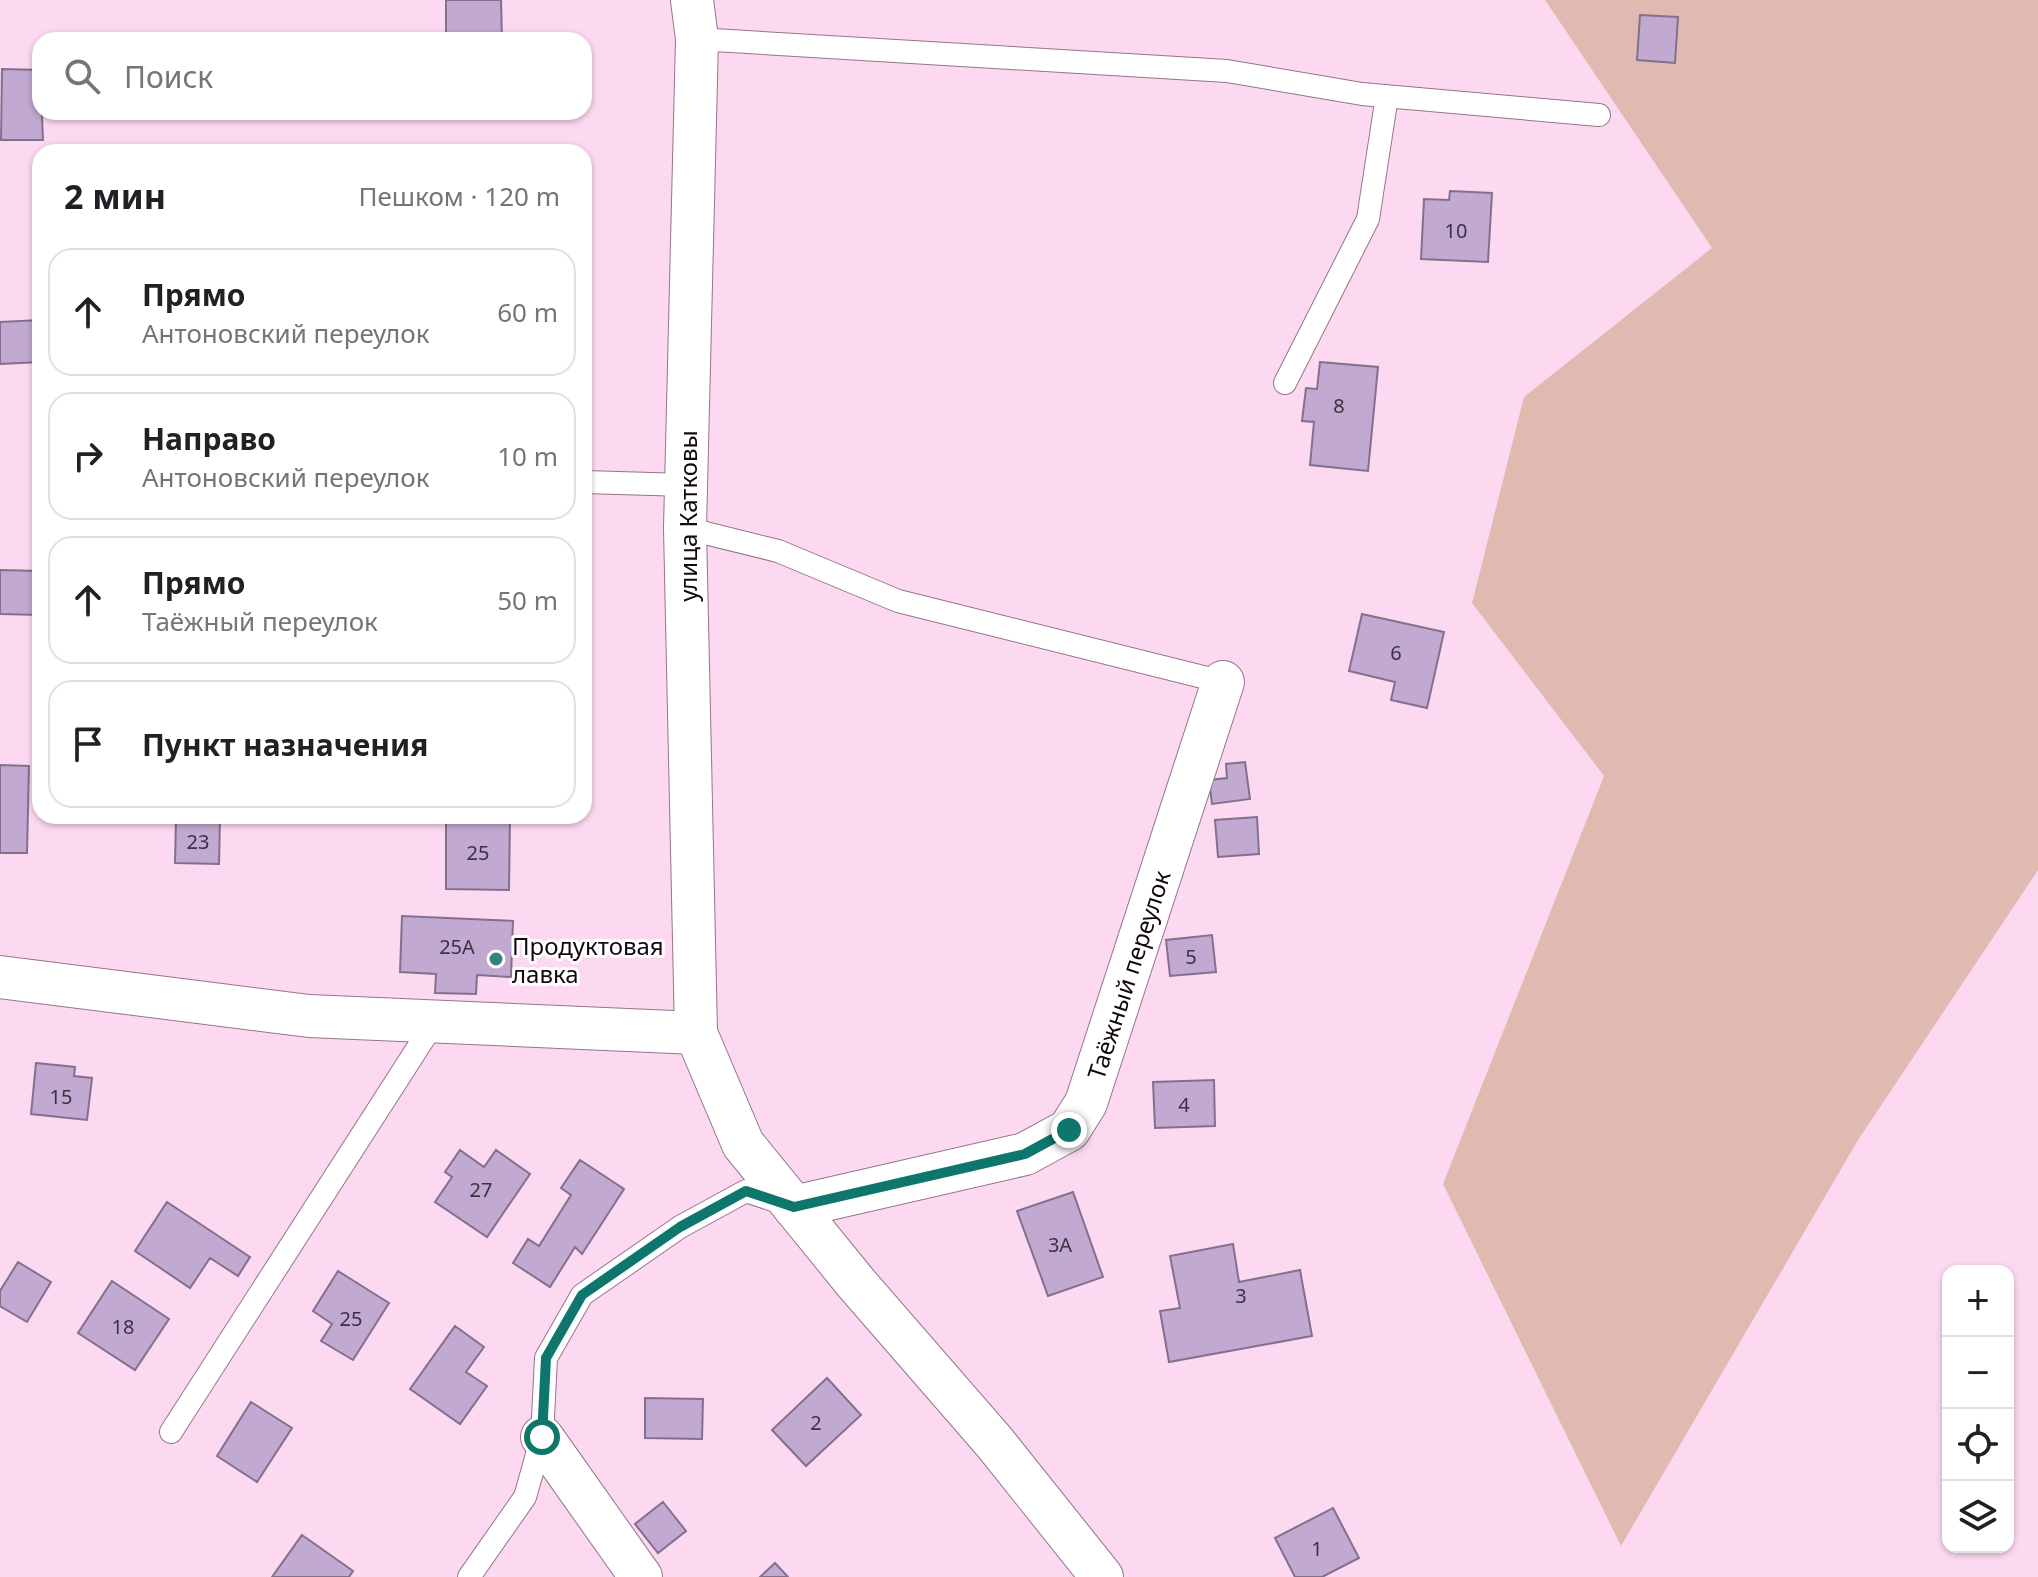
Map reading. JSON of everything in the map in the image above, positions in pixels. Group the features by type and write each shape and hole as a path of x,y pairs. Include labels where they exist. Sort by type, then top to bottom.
{"street":[{"name":"улица Катковы","path":"694,20 685,528 696,1033"},
{"name":"Таёжный переулок","path":"794,1207 1025,1154 1069,1130 1086,1103 1223,682"},
{"path":"0,977 309,1016 696,1033 743,1144 995,1443 1102,1577"},
{"path":"542,1437 641,1577"}],"lane":[{"path":"694,20 1227,71 1387,96 1599,115"},
{"path":"1285,383 1368,219 1387,96"},
{"path":"592,482 686,485"},
{"path":"685,528 778,551 898,601 1223,682"},
{"path":"171,1432 435,1021"},
{"path":"469,1577 525,1497 542,1437 546,1358 582,1295 680,1227 746,1191 794,1207"}],"shaded area":[{"path":"1545,0 2038,0 2038,870 1858,1140 1621,1546 1443,1184 1604,776 1472,603 1524,397 1712,248"}],"building":[{"path":"446,0 501,0 502,32 446,32"},
{"path":"1640,15 1678,17 1675,63 1637,60"},
{"path":"2,69 32,70 32,120 42,120 43,140 1,140"},
{"path":"1450,191 1492,193 1488,262 1421,259 1424,199 1449,200"},
{"path":"32,320 32,362 0,364 0,322"},
{"path":"1320,362 1378,367 1368,471 1310,465 1314,422 1302,421 1306,388 1317,389"},
{"path":"0,570 32,571 32,615 0,614"},
{"path":"1362,614 1444,632 1427,708 1391,700 1395,682 1349,671"},
{"path":"1245,762 1250,799 1212,804 1209,780 1227,778 1226,764"},
{"path":"0,765 29,766 27,853 0,853"},
{"path":"1257,817 1259,854 1218,857 1215,820"},
{"path":"176,824 220,824 219,864 175,863"},
{"path":"446,824 510,824 509,890 446,889"},
{"path":"402,916 513,921 511,977 477,975 476,994 435,993 436,974 400,972"},
{"path":"1212,935 1216,972 1170,976 1166,940"},
{"path":"36,1063 75,1067 74,1076 92,1078 87,1120 31,1114"},
{"path":"1214,1080 1215,1126 1155,1128 1153,1082"},
{"path":"460,1150 484,1167 496,1150 530,1174 487,1237 435,1202 452,1177 445,1172"},
{"path":"580,1160 624,1189 582,1254 575,1247 550,1287 513,1263 528,1239 539,1246 571,1195 561,1188"},
{"path":"1073,1192 1103,1277 1048,1296 1017,1211"},
{"path":"167,1202 250,1257 238,1276 210,1258 190,1288 135,1251"},
{"path":"1233,1244 1239,1282 1300,1270 1312,1336 1169,1362 1160,1311 1180,1308 1170,1256"},
{"path":"18,1262 51,1282 27,1322 0,1306 0,1291"},
{"path":"338,1271 389,1303 353,1360 321,1341 332,1324 313,1311"},
{"path":"112,1281 169,1319 135,1370 78,1333"},
{"path":"455,1326 484,1347 466,1372 487,1386 460,1424 410,1389"},
{"path":"827,1378 861,1415 806,1466 772,1430"},
{"path":"645,1398 703,1399 702,1439 645,1438"},
{"path":"251,1402 292,1428 257,1482 217,1456"},
{"path":"663,1502 686,1531 658,1553 635,1524"},
{"path":"1333,1508 1359,1558 1322,1577 1295,1577 1275,1538"},
{"path":"302,1535 353,1571 349,1577 272,1577"},
{"path":"775,1563 788,1577 760,1577"}],"place":[{"name":"Продуктовая лавка","path":"496,959"}],"route":[{"path":"542,1437 546,1358 582,1295 680,1227 746,1191 794,1207 1025,1154 1069,1130"}]}
